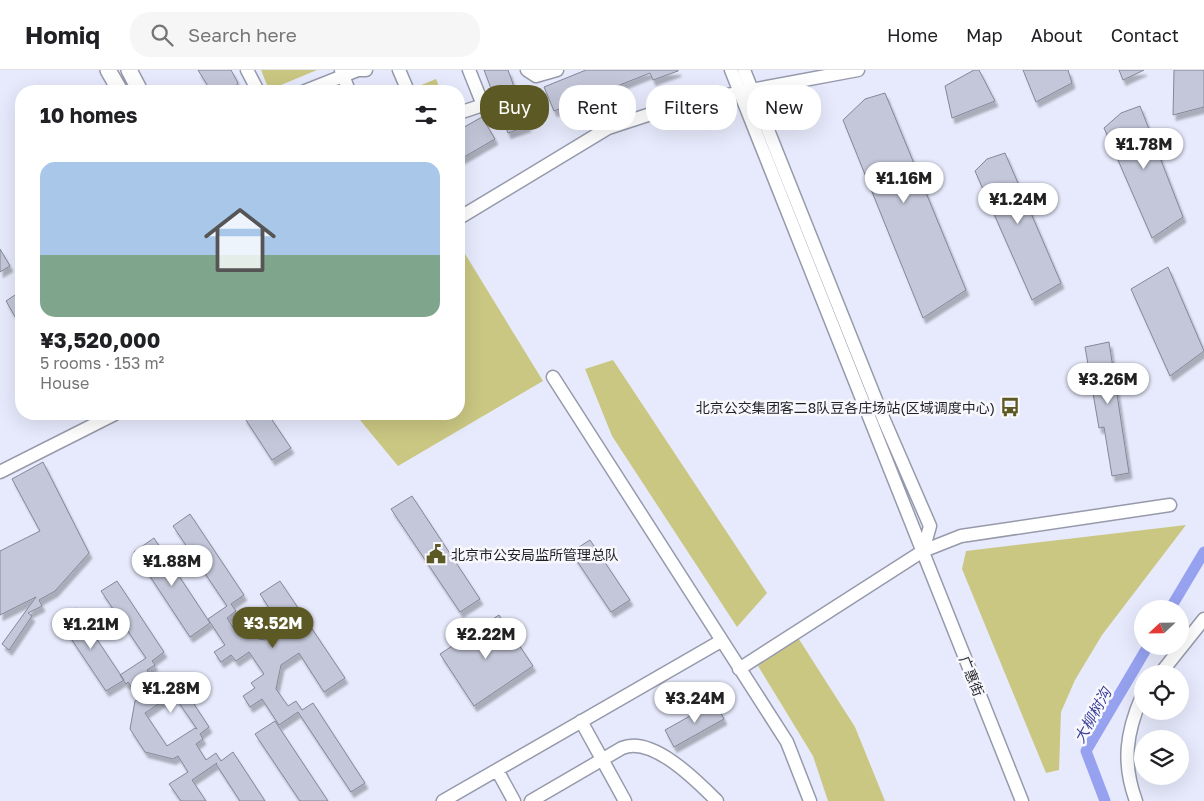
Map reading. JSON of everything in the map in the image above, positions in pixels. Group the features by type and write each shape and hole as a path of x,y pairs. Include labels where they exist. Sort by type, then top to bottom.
{"main road":[{"path":"108,70 117,85"},
{"path":"129,70 137,85"}],"street":[{"path":"247,70 255,85"},
{"path":"317,85 342,73 366,70"},
{"path":"399,70 405,85"},
{"path":"465,112 483,105 469,70"},
{"path":"527,70 536,76 557,70"},
{"name":"广惠街","path":"731,70 910,525 923,550 1022,801"},
{"path":"744,70 751,85"},
{"path":"775,85 858,70"},
{"path":"342,73 347,85"},
{"path":"465,214 608,128 660,111 747,90"},
{"path":"769,130 884,420 930,526 923,550"},
{"path":"553,377 787,742 810,801"},
{"path":"0,472 103,420"},
{"path":"740,669 923,550 961,536 1170,505"},
{"path":"1167,665 1204,619"},
{"path":"443,801 721,641"},
{"path":"1134,720 1127,742 1128,778 1136,801"},
{"path":"581,721 625,801"},
{"path":"531,801 628,745 643,745 684,769 718,801"},
{"path":"497,770 514,801"}],"shaded area":[{"path":"261,70 317,70 281,85 267,85"},
{"path":"436,79 438,85 421,85"},
{"path":"465,254 543,381 398,466 360,420 465,420"},
{"path":"613,360 767,593 737,627 612,436 585,369"},
{"path":"1186,525 1102,635 1075,680 1061,712 1059,770 1046,773 962,569 966,551"},
{"path":"797,636 855,727 885,801 828,801 813,756 758,666"}],"building":[{"path":"198,70 231,70 238,83 236,85 207,85"},
{"path":"484,70 508,70 513,85 490,85"},
{"path":"586,70 678,70 653,80 650,73 620,85 559,85 559,109 554,111 549,99 549,85"},
{"path":"974,70 979,70 995,101 952,118 945,86"},
{"path":"1023,70 1068,70 1072,83 1036,102"},
{"path":"1119,70 1144,70 1123,80"},
{"path":"1174,70 1204,70 1204,107 1173,115"},
{"path":"885,93 966,290 923,318 843,120 865,99"},
{"path":"1140,106 1183,217 1152,238 1104,128 1121,113"},
{"path":"480,118 480,130 490,130 495,139 465,156 465,127"},
{"path":"1005,153 1061,283 1032,300 975,171 987,159"},
{"path":"0,249 10,266 0,272"},
{"path":"1168,267 1204,351 1170,376 1131,289"},
{"path":"15,295 15,317 6,301"},
{"path":"1109,342 1129,473 1112,476 1104,427 1099,428 1085,347"},
{"path":"246,420 272,420 291,448 272,460"},
{"path":"43,462 89,553 55,591 39,600 42,606 28,613 32,616 9,650 2,644 36,597 0,615 0,551 40,531 12,479"},
{"name":"北京市公安局监所管理总队","path":"412,496 480,599 460,612 391,509"},
{"path":"190,514 244,595 231,604 236,611 227,618 238,635 265,640 282,628 260,594 280,581 345,678 324,692 299,653 281,665 276,689 288,706 296,701 302,710 313,703 365,783 351,792 298,712 279,725 262,699 250,707 243,696 255,688 251,683 264,674 249,652 236,661 231,655 221,662 214,652 225,645 208,619 227,606 173,526"},
{"path":"154,538 210,623 190,637 134,552"},
{"path":"590,540 630,600 611,612 571,552"},
{"path":"117,581 164,652 152,661 155,665 147,670 158,688 166,683 169,688 179,681 209,727 200,734 203,739 196,744 206,760 216,753 221,761 233,752 265,801 240,801 217,763 192,780 206,801 181,801 169,784 188,772 178,756 173,759 145,752 130,729 135,701 139,699 128,682 126,684 120,675 146,658 101,591","holes":["175,697 197,729 195,728 167,746 145,713 166,699 168,702"]},
{"path":"76,608 124,680 106,691 58,619"},
{"path":"499,615 533,666 474,706 440,654"},
{"path":"715,702 724,719 674,747 665,730"},
{"path":"275,721 328,801 300,801 255,734"}],"waterway":[{"name":"大柳树沟","path":"1175,600 1204,552"},
{"name":"大柳树沟","path":"1105,801 1086,751 1143,655"}],"place":[{"name":"北京公交集团客二8队豆各庄场站(区域调度中心)","path":"1010,407"},
{"name":"北京市公安局监所管理总队","path":"436,554"}]}
